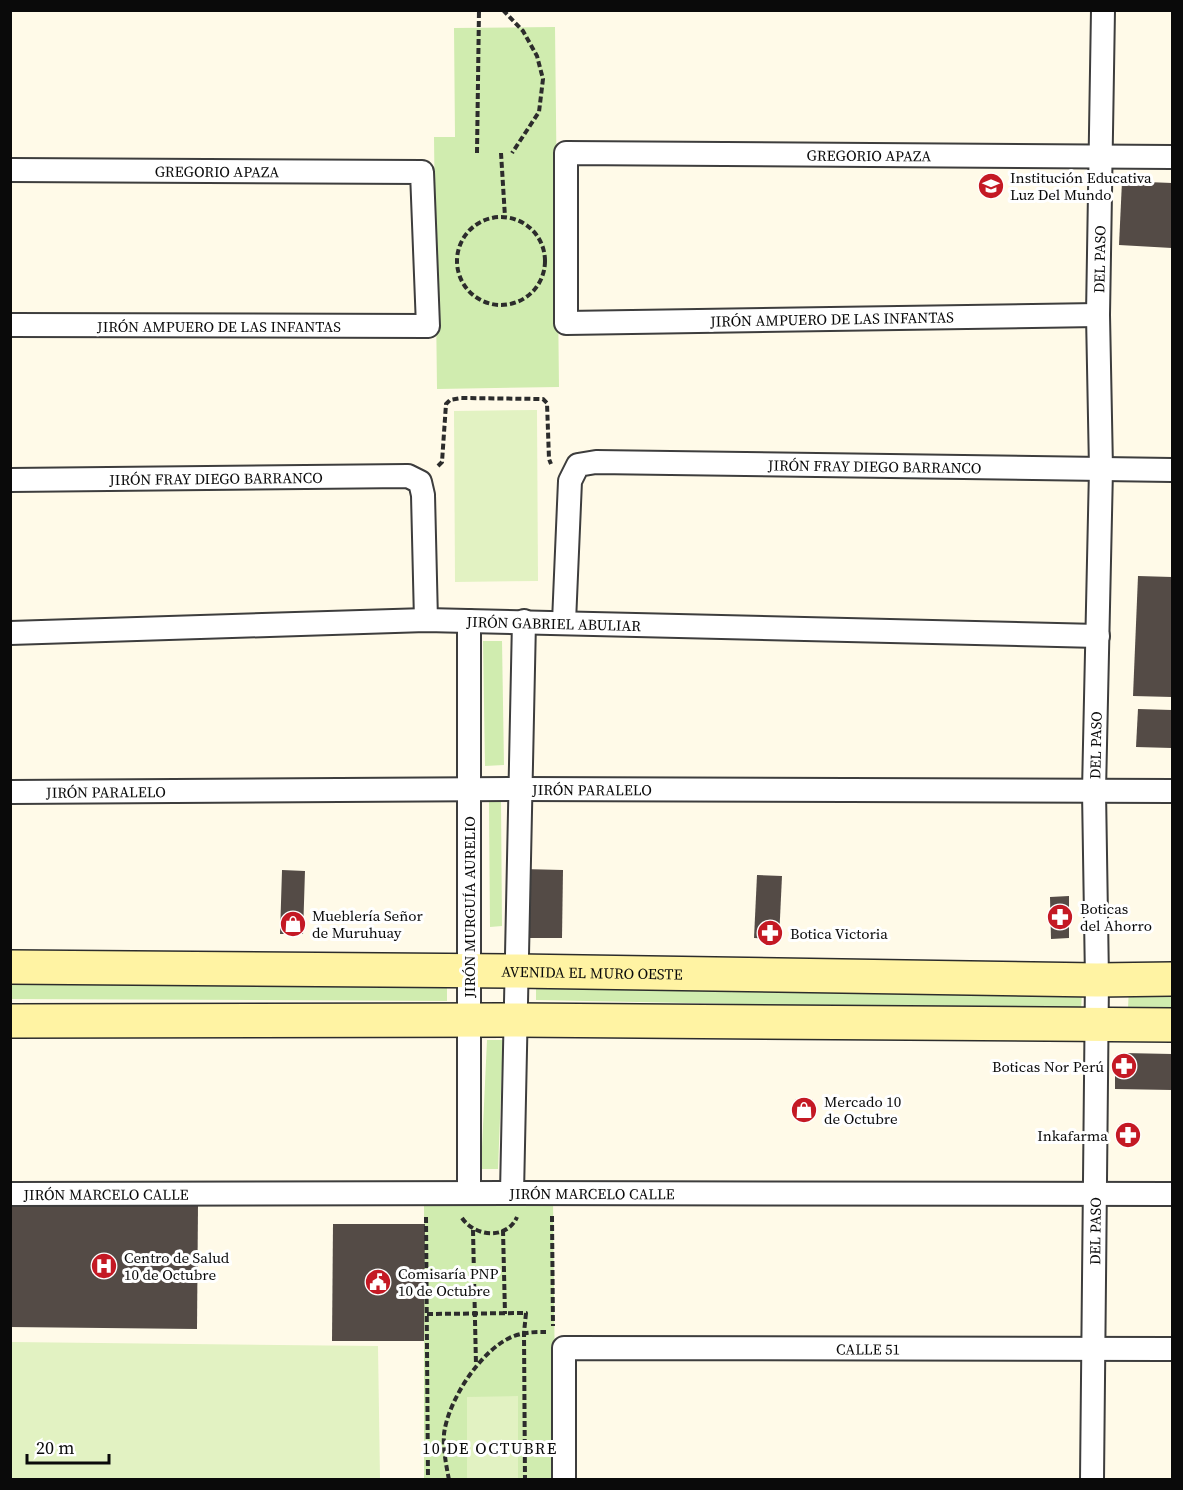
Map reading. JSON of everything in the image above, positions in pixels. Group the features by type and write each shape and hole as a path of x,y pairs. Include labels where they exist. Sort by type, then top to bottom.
{"main road":[{"name":"AVENIDA EL MURO OESTE","path":"10,967 1173,979"},
{"path":"10,1021 516,1020 1173,1025"}],"street":[{"name":"DEL PASO","path":"1092,1479 1096,1025 1094,791 1101,470 1098,315 1103,10"},
{"name":"GREGORIO APAZA","path":"566,323 566,153 1173,157"},
{"name":"GREGORIO APAZA","path":"10,170 422,172 428,326"},
{"name":"JIRÓN AMPUERO DE LAS INFANTAS","path":"566,323 1098,315"},
{"name":"JIRÓN AMPUERO DE LAS INFANTAS","path":"10,325 428,326"},
{"name":"JIRÓN FRAY DIEGO BARRANCO","path":"574,473 596,462 1173,470"},
{"path":"564,622 574,473"},
{"name":"JIRÓN FRAY DIEGO BARRANCO","path":"10,480 408,476 420,482"},
{"path":"420,482 423,495 426,620"},
{"name":"JIRÓN GABRIEL ABULIAR","path":"10,633 426,620 1098,636"},
{"name":"JIRÓN MURGUÍA AURELIO","path":"464,1202 469,1020 468,621"},
{"path":"516,1201 516,1020 524,621"},
{"name":"JIRÓN PARALELO","path":"10,792 521,789 1173,791"},
{"name":"JIRÓN MARCELO CALLE","path":"10,1194 464,1202 1094,1193 1173,1194"},
{"path":"559,1340 564,1479"},
{"name":"CALLE 51","path":"559,1340 1173,1349"}],"path":[{"path":"477,153 479,10"},
{"path":"503,10 523,31 537,56 543,79 539,112 513,153"},
{"path":"501,153 505,217"},
{"path":"505,217 523,222 536,234 544,251 544,269 537,286 523,299 506,305 487,303 471,294 460,279 456,261 459,243 471,228 487,219 505,217"},
{"path":"420,482 434,472 442,462 446,404 450,400 461,398 543,399 547,403 549,414 549,459 556,473 574,473"},
{"path":"464,1202 463,1220 473,1230 489,1233 503,1230 515,1221 516,1201"},
{"path":"426,1212 428,1479"},
{"path":"473,1230 476,1366"},
{"path":"503,1230 505,1314"},
{"path":"427,1314 526,1313 524,1332 525,1479"},
{"path":"448,1479 444,1455 444,1431 453,1406 476,1366 497,1346 512,1336 524,1332 559,1340"}],"green space":[{"path":"555,27 559,387 437,389 434,137 455,137 454,28"},
{"path":"537,410 538,581 455,582 454,411"},
{"path":"483,641 502,641 504,765 485,766"},
{"path":"501,801 502,926 490,927 489,802"},
{"path":"11,979 447,981 447,1001 11,999"},
{"path":"536,981 1082,992 1081,1011 536,1000"},
{"path":"1129,987 1172,987 1172,1008 1128,1008"},
{"path":"487,1040 503,1040 498,1169 481,1169"},
{"path":"553,1197 556,1479 424,1479 424,1199"},
{"path":"11,1342 378,1346 380,1479 11,1479"},
{"path":"518,1396 518,1479 467,1479 467,1397"}],"building":[{"path":"1122,181 1172,183 1172,248 1119,245"},
{"path":"1138,576 1172,577 1172,697 1133,696"},
{"path":"1138,709 1172,710 1172,748 1136,747"},
{"path":"522,869 563,870 562,938 521,938"},
{"path":"282,870 305,871 303,934 280,934"},
{"path":"757,875 782,876 779,939 754,938"},
{"name":"Boticas del Ahorro","path":"1069,896 1069,938 1051,939 1050,897"},
{"path":"1123,1053 1172,1054 1172,1090 1115,1089 1115,1061"},
{"name":"Centro de Salud 10 de Octubre","path":"10,1203 198,1205 197,1329 10,1327"},
{"name":"Comisaría PNP 10 de Octubre","path":"333,1224 425,1224 424,1341 332,1341"}],"place":[{"name":"Institución Educativa Luz Del Mundo","path":"991,186"},
{"name":"Boticas del Ahorro","path":"1060,917"},
{"name":"Mueblería Señor de Muruhuay","path":"293,924"},
{"name":"Botica Victoria","path":"770,933"},
{"name":"Boticas Nor Perú","path":"1124,1066"},
{"name":"Mercado 10 de Octubre","path":"804,1110"},
{"name":"Inkafarma","path":"1128,1135"},
{"name":"Centro de Salud 10 de Octubre","path":"104,1266"},
{"name":"Comisaría PNP 10 de Octubre","path":"378,1282"}],"district":[{"name":"10 DE OCTUBRE","path":"490,1448"}]}
